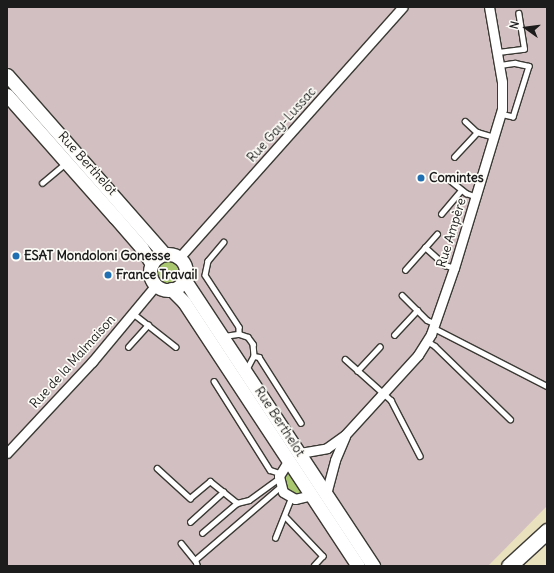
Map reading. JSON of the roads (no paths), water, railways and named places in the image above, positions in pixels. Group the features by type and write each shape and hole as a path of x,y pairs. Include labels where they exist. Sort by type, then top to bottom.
{"highway":[{"path":"509,566 547,531"}],"main road":[{"name":"Rue Berthelot","path":"7,75 164,254"},
{"name":"Rue Berthelot","path":"7,95 141,247 152,264"},
{"path":"164,254 179,258 185,270 184,278 179,286 171,289 156,285 150,274 152,264 158,257 164,254"},
{"name":"Rue Berthelot","path":"184,278 246,371 294,457 312,495 358,566"},
{"name":"Rue Berthelot","path":"171,289 184,302 294,457 326,494 373,566"}],"street":[{"name":"Rue Gay-Lussac","path":"179,258 404,7"},
{"name":"Rue Ampère","path":"294,457 327,448 345,435 418,355 435,326 477,197 500,114 502,82 489,7"},
{"name":"Rue de la Malmaison","path":"7,453 134,314 156,285"},
{"name":"Rue Ampère","path":"326,494 335,460 345,435"},
{"path":"294,457 279,480 291,498 304,499 312,495"}],"lane":[{"path":"498,52 524,49 518,13"},
{"path":"500,65 515,63 529,66 514,117 500,114"},
{"path":"464,121 477,132 494,137"},
{"path":"454,158 477,132"},
{"path":"42,183 66,163"},
{"path":"450,180 461,190 477,197"},
{"path":"441,214 461,190"},
{"path":"405,270 437,234"},
{"path":"224,242 208,261 205,275 239,327 239,334"},
{"path":"425,247 445,265 454,268"},
{"path":"402,295 435,326 547,386"},
{"path":"394,335 417,310"},
{"path":"134,314 176,347"},
{"path":"128,347 148,325"},
{"path":"224,336 239,334 248,337 254,344 254,356 246,371"},
{"path":"427,341 435,346 510,419"},
{"path":"357,371 379,347"},
{"path":"254,356 259,357 301,423"},
{"path":"345,359 384,393 400,415 420,456"},
{"path":"214,381 270,470 279,480"},
{"path":"157,468 190,498 210,482 237,503"},
{"path":"202,533 237,503 249,500 279,480"},
{"path":"195,560 279,480"},
{"path":"190,522 223,492"},
{"path":"276,538 291,498"},
{"path":"285,516 324,556 314,566"},
{"path":"181,543 198,566"}],"place":[{"name":"Comintes","path":"421,178"},
{"name":"ESAT Mondoloni Gonesse","path":"16,256"},
{"name":"France Travail","path":"108,275"}]}
